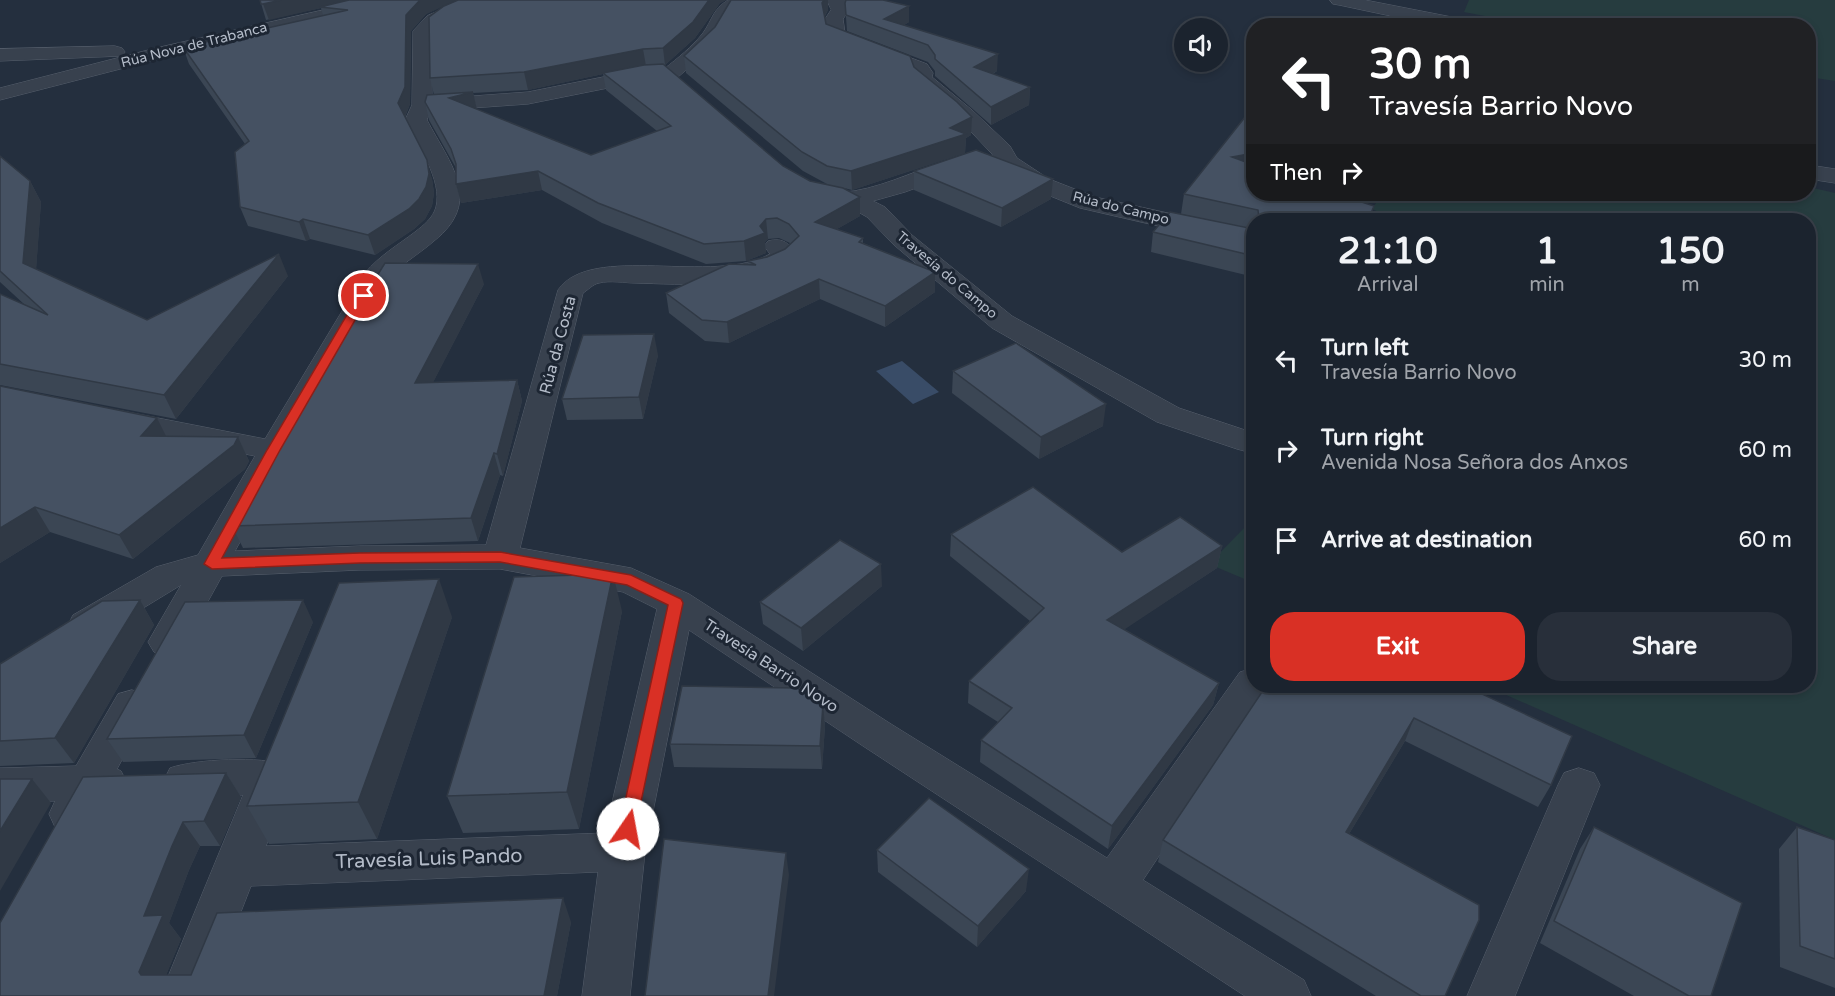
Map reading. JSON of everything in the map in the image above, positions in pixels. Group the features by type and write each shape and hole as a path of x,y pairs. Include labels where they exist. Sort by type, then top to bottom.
{"street":[{"name":"Rúa Nova de Trabanca","path":"0,94 156,54 390,0"},
{"path":"58,835 212,564 273,450 375,277 410,246 435,228 448,208 449,193 444,177 416,120 422,105 422,31 426,25 441,16 478,0"},
{"path":"422,105 528,98 646,74 680,80 697,52 717,28 723,11 740,0"},
{"name":"Rúa do Campo","path":"836,0 840,10 834,19 836,36 920,68 923,73 922,79 965,114 1002,151 1008,162 1041,184 1088,203 1246,238"},
{"path":"1339,0 1428,18"},
{"path":"0,55 107,51 156,54"},
{"path":"852,199 897,187 1002,151"},
{"path":"1816,173 1835,176"},
{"name":"Travesía do Campo","path":"794,178 820,193 852,199 876,212 903,240 1002,322 1168,415 1246,441"},
{"name":"Rúa da Costa","path":"500,557 571,290 590,277 719,275 752,271 776,264 785,256 777,246"},
{"path":"88,413 273,450"},
{"name":"Travesía Barrio Novo","path":"57,643 169,576 212,564 353,574 500,557 631,580 676,603 1287,996"},
{"path":"606,996 623,852 676,603"},
{"path":"1113,886 1247,693"},
{"path":"0,785 87,783 278,760 184,996"},
{"path":"1491,996 1579,785"},
{"name":"Travesía Luis Pando","path":"236,867 623,852"}],"green space":[{"path":"1469,0 1835,0 1835,81 1816,78 1816,18 1495,18 1464,12"},
{"path":"1816,189 1835,193 1835,840 1502,693 1816,693 1816,213 1381,213 1372,209 1377,201 1816,201"},
{"path":"1246,526 1246,580 1209,564"}],"water":[{"path":"902,361 939,392 913,404 876,371"}],"building":[{"path":"260,0 281,0 261,4"},
{"path":"349,0 420,0 406,15 405,87 398,103 427,160 429,174 426,187 409,209 368,235 303,219 299,222 240,207 235,152 249,141 183,47 348,10 320,7"},
{"path":"458,0 709,0 693,22 663,48 643,49 524,72 430,78 429,17 444,6"},
{"path":"731,0 824,0 822,3 826,24 910,56 914,67 972,117 950,128 966,134 851,171 827,166 802,152 684,56 715,27"},
{"path":"846,0 883,0 909,6 884,19 998,54 974,67 1030,87 991,107 935,59 928,45 846,15"},
{"path":"663,64 783,166 810,181 843,188 860,197 815,222 863,238 859,242 935,272 885,306 819,279 727,322 702,320 666,293 729,264 756,265 748,261 767,257 785,249 799,236 789,224 777,218 766,219 760,226 765,233 744,241 704,244 598,203 538,171 456,184 456,164 451,149 425,102 427,95 473,92 449,98 591,155 671,126 603,73 644,65"},
{"path":"1246,116 1246,154 1232,157 1246,162 1246,201 1359,201 1374,206 1371,213 1258,213 1258,210 1184,194"},
{"path":"976,150 1053,179 1002,208 914,171"},
{"path":"0,156 30,181 23,263 147,320 279,254 164,395 0,364 0,294 48,315 0,271"},
{"path":"1170,212 1246,227 1246,254 1153,232"},
{"path":"385,263 478,264 415,383 517,380 497,454 494,453 471,518 232,526 346,334 343,331"},
{"path":"654,334 639,397 562,399 583,335"},
{"path":"1016,343 1106,404 1041,437 953,371"},
{"path":"0,386 157,418 141,436 238,437 234,445 119,535 35,507 0,528"},
{"path":"1033,487 1122,552 1180,517 1222,546 1107,620 1219,683 1112,826 981,740 1012,708 969,681 1044,608 951,534"},
{"path":"840,540 881,564 801,628 760,602"},
{"path":"613,574 567,792 447,796 514,577"},
{"path":"439,579 358,802 247,806 339,583"},
{"path":"140,600 55,738 0,741 0,664 102,601"},
{"path":"303,600 244,735 107,739 185,602"},
{"path":"682,686 797,688 823,704 820,746 670,744"},
{"path":"1261,693 1480,693 1572,736 1551,785 1414,718 1346,832 1479,905 1479,920 1445,996 1421,996 1163,840"},
{"path":"226,773 204,821 183,822 172,846 144,916 163,915 139,972 141,975 191,975 217,913 563,898 544,996 0,996 0,923 83,777"},
{"path":"0,779 32,779 0,831"},
{"path":"929,798 1029,869 978,926 877,850"},
{"path":"1594,827 1742,903 1711,996 1689,996 1554,921"},
{"path":"1797,827 1835,840 1835,959 1800,946"},
{"path":"664,839 786,853 768,996 645,996"}],"route":[{"path":"364,296 273,450 212,564 360,558 500,557 631,580 676,603 628,829"}]}
